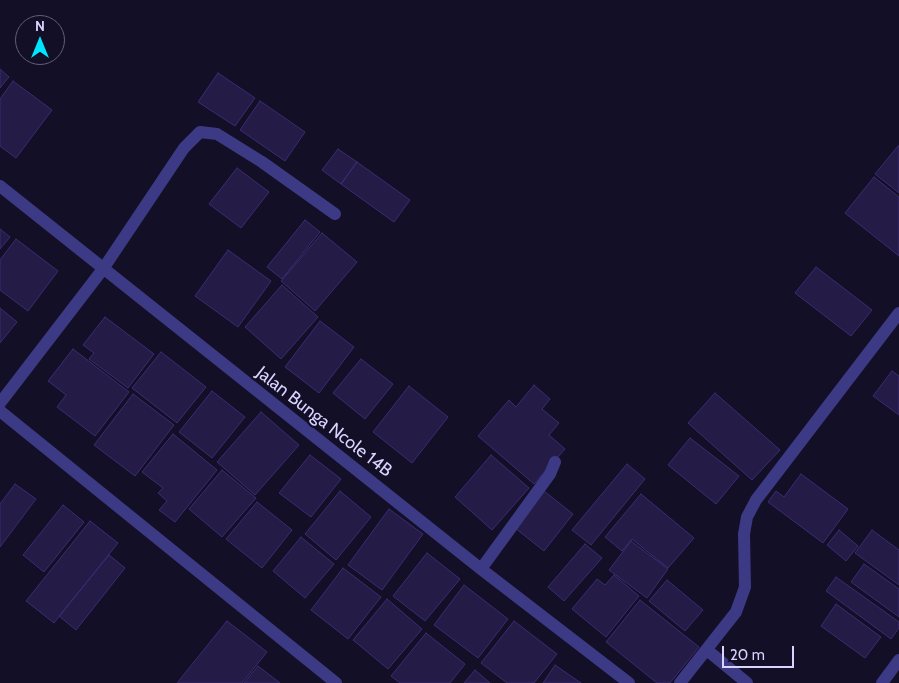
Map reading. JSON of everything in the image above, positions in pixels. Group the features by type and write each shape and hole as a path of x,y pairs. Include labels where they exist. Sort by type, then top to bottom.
{"street":[{"path":"0,403 104,269 184,148 200,132 212,133 225,139 262,162 336,214"},
{"name":"Jalan Bunga Ncole 14B","path":"0,186 482,569 629,683"},
{"path":"680,683 736,612 745,587 744,534 747,517 756,500 899,313"},
{"path":"0,411 336,683"},
{"path":"482,569 550,474 555,462"},
{"path":"707,650 747,683"},
{"path":"882,683 899,660"}],"building":[{"path":"0,69 9,77 0,88"},
{"path":"218,73 255,98 235,126 198,102"},
{"path":"13,81 52,110 16,158 0,146 0,99"},
{"path":"260,101 305,132 285,161 240,130"},
{"path":"899,146 899,193 875,174"},
{"path":"338,149 357,162 341,184 322,170"},
{"path":"357,162 410,200 394,222 341,184"},
{"path":"237,168 269,192 241,228 209,204"},
{"path":"874,177 899,197 899,256 845,213"},
{"path":"305,220 320,232 282,279 267,267"},
{"path":"0,229 10,237 0,249"},
{"path":"322,233 357,262 315,311 281,281"},
{"path":"16,239 58,271 28,311 0,290 0,260"},
{"path":"228,250 271,281 238,327 195,296"},
{"path":"816,267 872,310 851,336 795,293"},
{"path":"282,285 318,317 281,359 245,327"},
{"path":"0,308 17,322 0,343"},
{"path":"105,317 154,354 128,388 89,359 94,353 83,345"},
{"path":"320,321 354,347 319,393 285,367"},
{"path":"73,349 129,392 95,436 57,407 66,395 48,381"},
{"path":"161,352 206,387 177,423 132,388"},
{"path":"361,359 393,384 365,419 333,393"},
{"path":"892,371 899,376 899,415 873,396"},
{"path":"534,385 550,399 542,409 559,423 549,435 565,449 534,484 478,436 509,400 516,407"},
{"path":"409,386 448,417 412,463 373,432"},
{"path":"212,391 245,417 212,458 179,432"},
{"path":"715,393 780,450 752,480 688,423"},
{"path":"133,394 174,425 135,476 94,445"},
{"path":"261,412 299,445 255,495 217,462"},
{"path":"173,434 217,470 175,522 159,510 167,501 158,493 163,488 142,472"},
{"path":"690,438 739,476 716,504 668,465"},
{"path":"310,455 341,479 311,517 279,493"},
{"path":"491,455 529,488 492,530 455,497"},
{"path":"627,464 645,479 591,545 572,530"},
{"path":"222,470 256,498 222,537 189,509"},
{"path":"801,474 848,509 823,543 768,502 776,491 784,497"},
{"path":"15,484 36,499 0,547 0,504"},
{"path":"340,491 371,517 336,560 305,534"},
{"path":"544,491 573,514 544,551 515,528"},
{"path":"641,494 694,538 668,568 632,539 622,551 605,537"},
{"path":"257,502 292,530 262,568 226,539"},
{"path":"63,505 84,522 44,572 23,555"},
{"path":"389,509 423,534 382,590 348,565"},
{"path":"90,521 118,543 54,623 26,601"},
{"path":"839,530 858,546 846,561 827,545"},
{"path":"872,530 899,550 899,585 855,553"},
{"path":"301,537 334,564 305,598 273,571"},
{"path":"631,541 668,569 647,598 609,570"},
{"path":"585,544 602,558 564,601 548,587"},
{"path":"427,553 460,579 425,621 393,596"},
{"path":"109,555 125,568 76,630 59,616"},
{"path":"864,564 899,589 899,617 851,582"},
{"path":"343,568 381,597 348,639 311,610"},
{"path":"614,575 639,596 606,637 572,609 597,579 605,585"},
{"path":"836,577 899,622 899,628 891,639 826,591"},
{"path":"667,580 703,610 685,631 649,601"},
{"path":"464,585 508,619 478,658 434,625"},
{"path":"387,599 422,629 388,669 353,640"},
{"path":"640,600 699,647 670,683 657,683 606,642"},
{"path":"836,604 881,637 865,658 821,626"},
{"path":"227,621 267,652 242,683 177,683"},
{"path":"514,621 557,654 534,683 507,683 481,663"},
{"path":"426,633 465,664 450,683 400,683 391,676"},
{"path":"555,665 581,683 543,683"},
{"path":"258,666 280,683 244,683"},
{"path":"475,670 490,683 464,683"}]}
